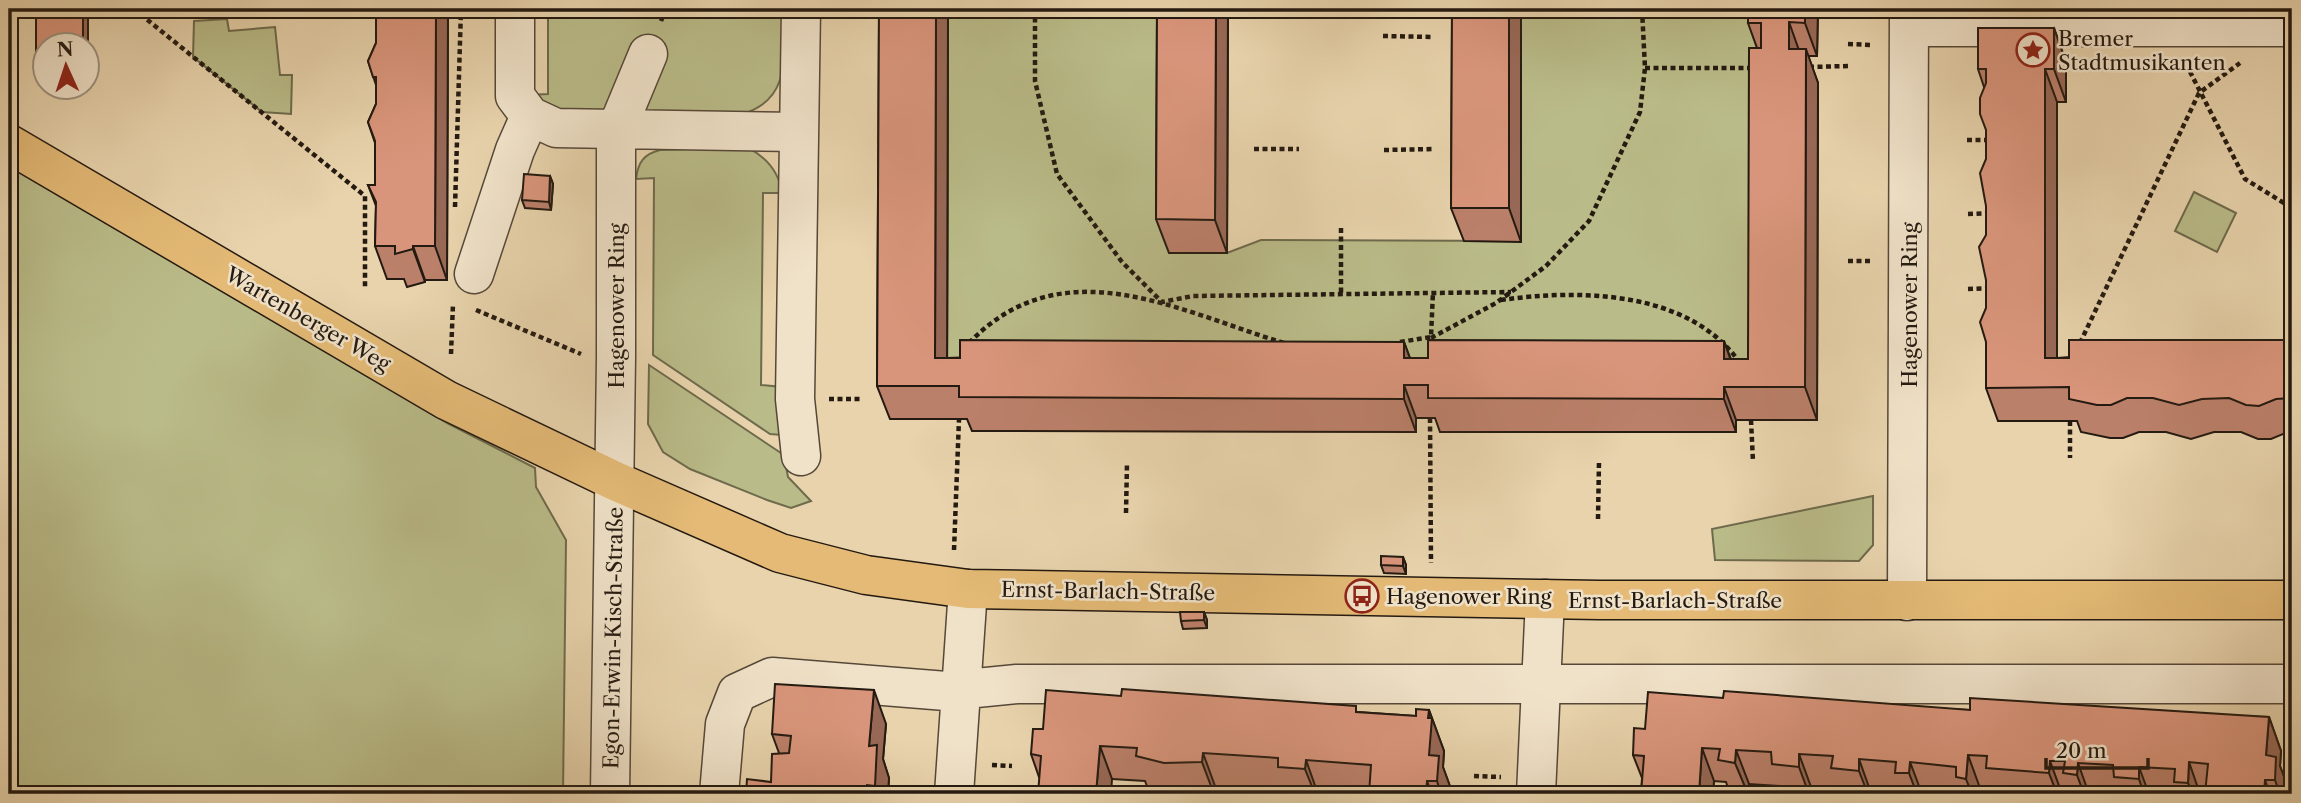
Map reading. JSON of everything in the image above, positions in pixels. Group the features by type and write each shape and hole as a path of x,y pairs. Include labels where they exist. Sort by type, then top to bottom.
{"main road":[{"name":"Wartenberger Weg","path":"9,144 446,400 615,481"},
{"name":"Ernst-Barlach-Straße","path":"615,481 780,553 866,575 968,589 1545,599 2292,600"}],"street":[{"path":"515,9 515,96 530,116 555,128 799,132"},
{"path":"801,9 795,399 801,456"},
{"path":"1909,18 2292,27"},
{"name":"Hagenower Ring","path":"1907,601 1909,18"},
{"path":"615,131 648,54"},
{"path":"460,289 530,116"},
{"name":"Hagenower Ring","path":"615,131 615,481"},
{"name":"Egon-Erwin-Kisch-Straße","path":"610,794 615,481"},
{"path":"954,794 968,589"},
{"path":"1535,794 1545,599"},
{"path":"719,794 725,724 737,693 772,677 946,691 1017,684 2292,684"}],"path":[{"path":"134,9 365,196 365,287"},
{"path":"455,215 461,9"},
{"path":"1035,9 1035,81 1057,174 1122,262 1162,302"},
{"path":"1254,9 1263,9"},
{"path":"1393,344 1431,337 1500,300 1546,266 1588,221 1640,112 1645,68 1642,9"},
{"path":"1382,36 1434,37"},
{"path":"1801,67 1848,66"},
{"path":"1645,68 1760,68"},
{"path":"2077,351 2199,93 2245,178 2292,208"},
{"path":"1967,140 1992,139"},
{"path":"1254,149 1300,149"},
{"path":"1384,150 1434,149"},
{"path":"1968,214 1992,213"},
{"path":"1341,228 1341,293"},
{"path":"1968,289 1992,288"},
{"path":"451,354 460,289 589,357"},
{"path":"963,350 985,326 1028,301 1090,290 1162,302 1289,344"},
{"path":"1430,350 1433,292"},
{"path":"1162,302 1193,296 1511,292"},
{"path":"1500,300 1553,293 1617,295 1681,316 1727,345 1743,368"},
{"path":"1430,418 1431,574"},
{"path":"954,550 959,419"},
{"path":"1751,420 1753,462"},
{"path":"2070,421 2070,458"},
{"path":"1598,519 1599,462"},
{"path":"1126,513 1127,463"}],"green space":[{"path":"548,9 783,9 784,57 778,86 759,107 742,114 549,110 527,95 548,94"},
{"path":"948,9 1169,9 1169,252 1227,253 1261,240 1520,241 1521,9 1760,9 1760,392 947,391"},
{"path":"227,19 229,31 275,27 280,75 292,75 291,114 262,112 193,57 194,21"},
{"path":"747,147 760,155 770,166 778,178 782,193 763,193 761,385 782,387 782,435 770,434 653,355 654,178 636,179 640,163 646,156 660,150"},
{"path":"9,164 449,424 535,468 536,487 566,540 563,794 9,794"},
{"path":"2194,192 2236,213 2217,252 2175,231"},
{"path":"649,365 784,455 788,477 811,501 791,508 690,469 663,452 648,424"},
{"path":"1873,496 1873,545 1859,561 1715,560 1712,529"}],"building":[{"path":"36,9 83,9 83,32 36,32"},
{"path":"373,9 436,9 435,246 413,246 413,249 395,254 395,246 375,246 376,202 368,185 375,185 375,141 368,122 376,104 376,77 373,77 368,61 376,43 376,17"},
{"path":"879,9 936,9 935,358 960,358 960,340 1404,342 1404,358 1428,358 1428,340 1724,341 1724,359 1748,359 1749,48 1761,48 1761,23 1748,23 1748,9 1805,9 1805,23 1789,22 1789,49 1806,49 1805,387 1724,387 1724,399 1428,398 1428,385 1404,385 1404,399 959,397 959,386 877,386"},
{"path":"1157,9 1216,9 1215,220 1156,219"},
{"path":"1452,9 1509,9 1509,208 1451,208"},
{"path":"1978,28 2054,28 2054,69 2045,69 2045,358 2069,358 2069,340 2292,340 2292,398 2276,399 2259,406 2246,405 2229,398 2202,399 2179,405 2153,398 2127,398 2111,405 2097,405 2069,399 2069,387 1986,388 1986,342 1980,322 1986,308 1986,280 1979,247 1986,235 1986,206 1980,173 1986,159 1986,130 1980,114 1980,98 1986,83 1986,69 1978,69"},
{"path":"524,174 550,176 549,202 522,200"},
{"path":"1381,556 1403,557 1403,566 1381,565"},
{"path":"1180,612 1204,612 1204,620 1181,621"},
{"path":"775,684 874,690 869,746 877,745 875,786 867,785 866,794 746,794 747,779 771,782 772,754 789,753 791,736 772,734"},
{"path":"1122,689 1356,706 1356,712 1416,716 1416,709 1429,710 1428,718 1432,718 1429,755 1439,756 1437,781 1427,781 1426,794 1369,794 1371,765 1306,760 1305,769 1278,767 1278,758 1203,753 1202,762 1164,763 1136,756 1137,748 1100,746 1096,794 1038,794 1041,756 1031,754 1033,729 1043,729 1046,690 1121,696"},
{"path":"1724,691 1970,710 1970,698 2269,717 2266,755 2276,757 2275,780 2265,780 2264,794 2205,794 2208,764 2189,762 2188,783 2174,782 2175,769 2139,767 2139,779 2114,777 2113,765 2078,763 2077,775 2063,773 2065,761 2050,761 2049,773 1986,768 1987,756 1968,755 1966,779 1956,777 1956,767 1910,762 1909,773 1895,773 1896,762 1859,759 1859,771 1831,768 1833,756 1799,754 1799,767 1772,764 1771,752 1736,750 1735,763 1718,760 1720,749 1702,748 1699,794 1641,794 1644,756 1633,755 1634,728 1645,729 1648,692 1723,698"}],"place":[{"name":"Bremer Stadtmusikanten","path":"2033,50"},
{"name":"Hagenower Ring","path":"1362,596"}]}
